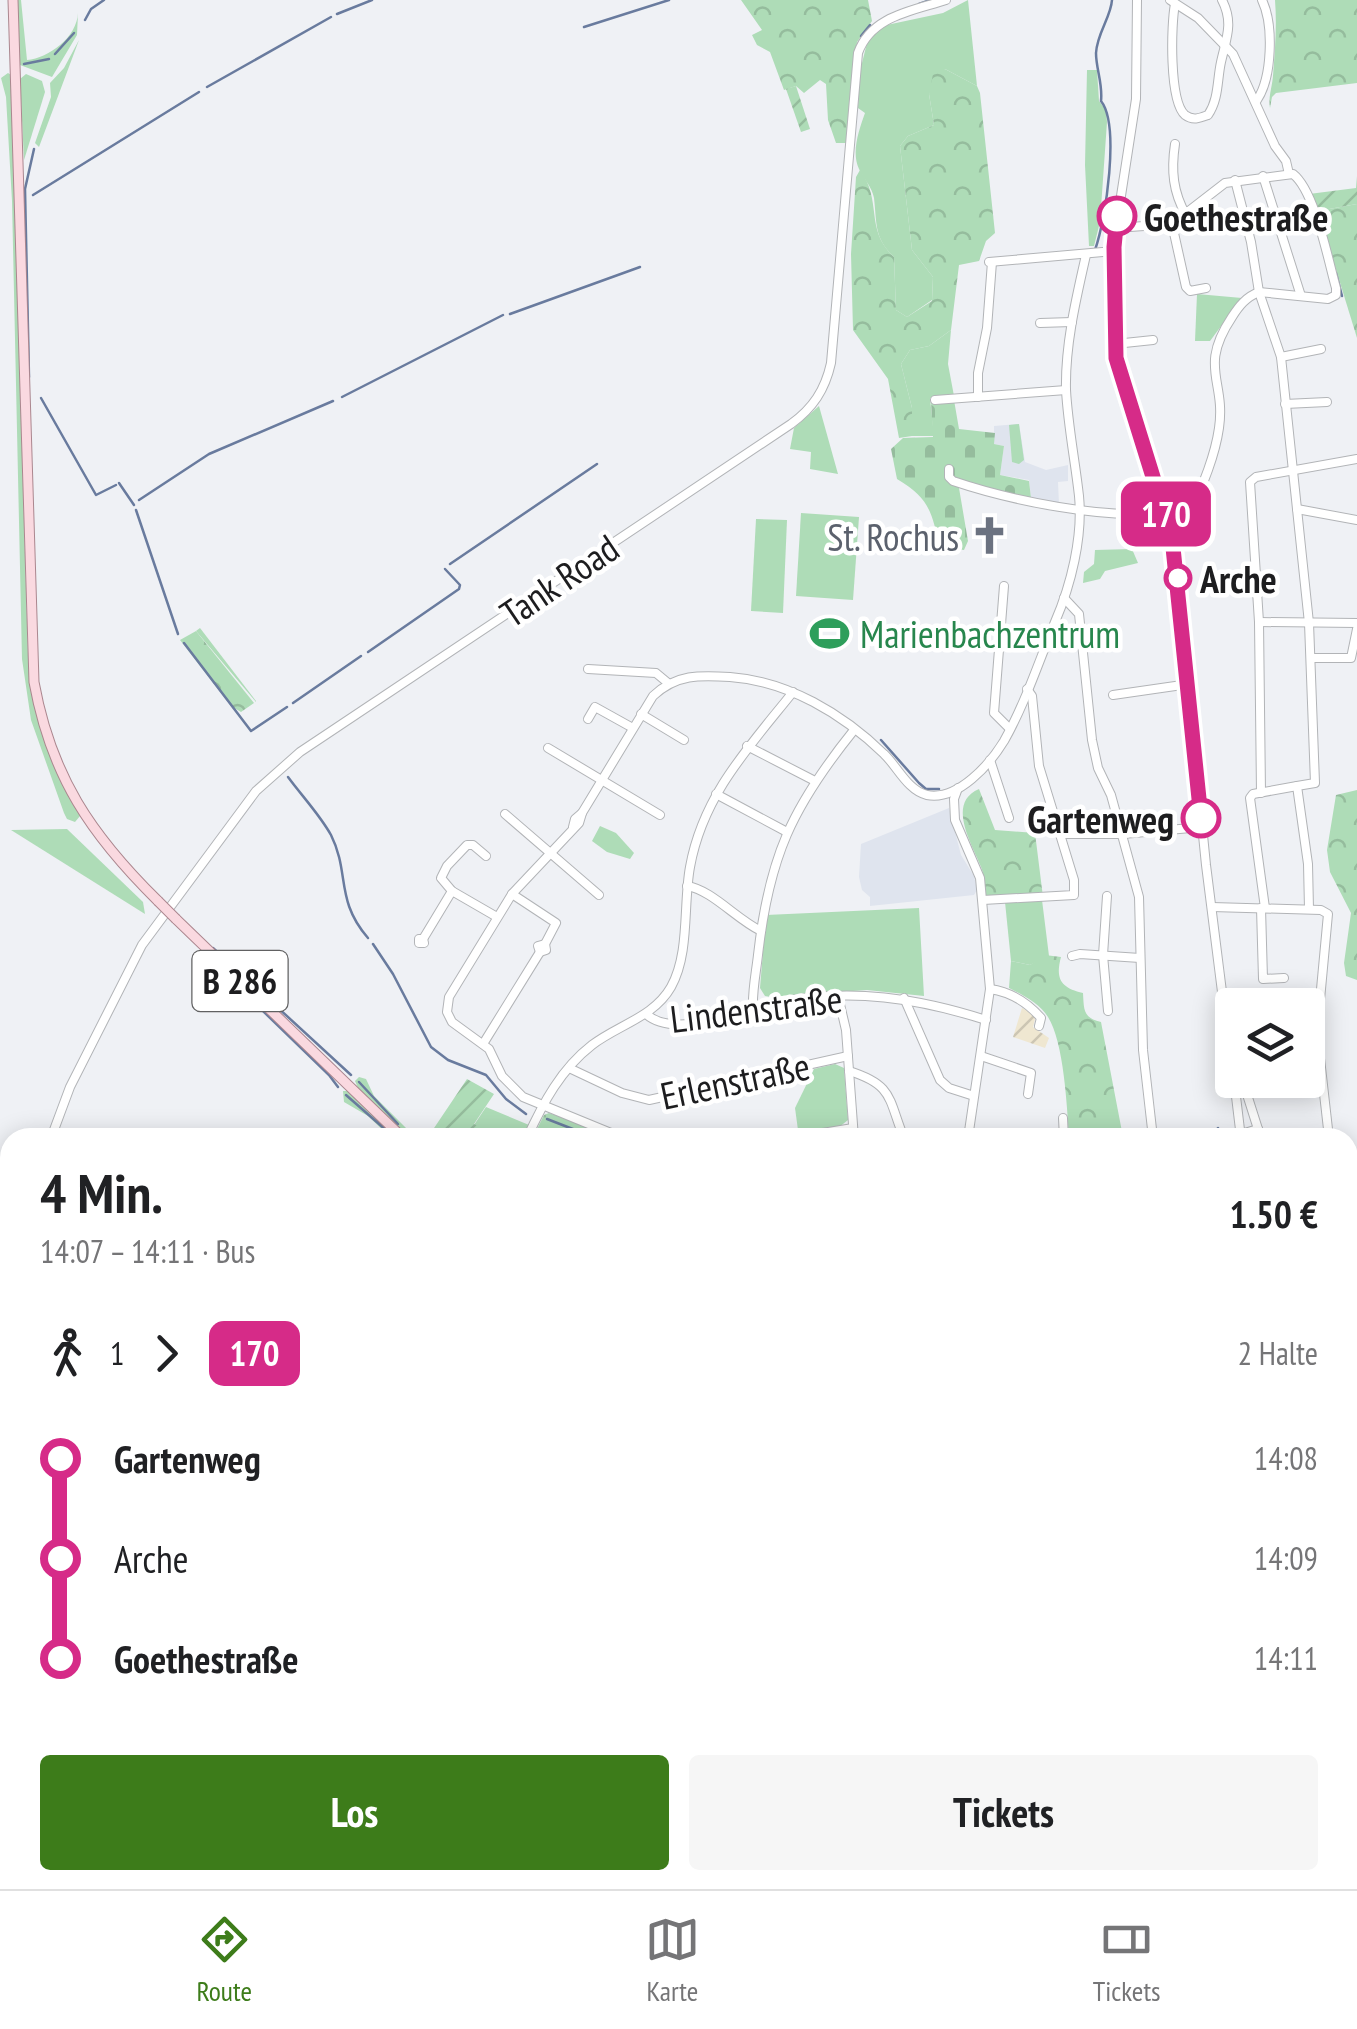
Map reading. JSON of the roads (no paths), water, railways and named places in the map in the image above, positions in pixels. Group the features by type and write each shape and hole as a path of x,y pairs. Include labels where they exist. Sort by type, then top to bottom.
{"main road":[{"name":"B 286","path":"13,0 34,682 48,742 72,797 100,840 393,1128"}],"street":[{"name":"Tank Road","path":"55,1128 77,1073 142,945 234,818 266,781 300,752 810,408 824,388 831,363 858,53 876,26 946,0"},
{"path":"1138,0 1136,99 1114,252 1115,344 1120,376 1166,514 1178,577 1222,988"},
{"path":"1173,2 1175,82 1180,108 1186,116 1203,118 1212,111 1227,46 1229,19 1222,0"},
{"path":"1257,100 1266,85 1269,61 1266,8 1262,0"},
{"path":"949,468 951,479 973,488 1079,510 1166,514 1192,509 1220,420 1213,370 1216,343 1242,303 1259,292 1334,297 1336,288 1314,213 1300,181 1289,174 1257,100 1227,46 1198,18 1173,2"},
{"path":"1175,144 1174,183 1186,215"},
{"path":"1116,228 1172,224 1235,180 1289,174"},
{"path":"1264,176 1301,296"},
{"path":"1235,180 1259,292 1280,357 1311,658 1315,783 1254,794 1249,803 1263,908 1263,978 1284,978"},
{"path":"1172,224 1186,288 1206,288"},
{"path":"978,396 990,262 1114,252"},
{"path":"598,1128 523,1097 507,1082 491,1052 452,1022 446,1007 512,894 580,823 631,728 668,682 695,676 728,677 757,680 793,692 854,730 885,754 917,791 933,796 958,788 990,760 1010,729 1027,689 1064,598 1074,558 1079,510 1066,390 1072,322 1086,255"},
{"path":"1040,324 1072,322"},
{"path":"1115,344 1153,340"},
{"path":"1280,357 1322,350"},
{"path":"934,400 1066,390"},
{"path":"1285,404 1327,402"},
{"path":"1261,793 1259,622 1250,482 1256,476 1357,459"},
{"path":"1297,509 1357,520"},
{"path":"1004,586 994,713 1010,729"},
{"path":"1064,598 1079,614 1092,740 1139,898 1151,1128"},
{"path":"1259,622 1357,626 1352,658 1311,658"},
{"path":"588,668 656,672 668,682"},
{"path":"1113,695 1189,684"},
{"path":"983,900 1074,895 1074,880 1039,766 1032,696 1027,689"},
{"path":"531,1128 554,1085 569,1068 596,1042 646,1014 667,993 677,973 688,886 702,822 747,746 793,692"},
{"path":"588,719 595,707 631,728"},
{"path":"641,714 684,740"},
{"path":"753,1009 768,886 787,832 815,781 854,730"},
{"path":"747,746 815,781"},
{"path":"548,748 660,814"},
{"path":"990,760 1010,818"},
{"path":"1297,786 1308,864 1308,909"},
{"path":"958,788 955,820 976,866 983,900 990,989 969,1128"},
{"path":"716,794 787,832"},
{"path":"504,814 600,895"},
{"path":"1061,834 1122,834 1202,826"},
{"path":"486,856 470,844 440,878 452,891 497,918"},
{"path":"688,886 701,889 761,931"},
{"path":"423,939 452,891"},
{"path":"482,1044 556,923 512,894"},
{"path":"1107,896 1102,955 1108,1011"},
{"path":"1212,907 1326,912 1316,1032 1327,1128"},
{"path":"1072,956 1140,958"},
{"path":"990,989 1009,993 1026,1003 1041,1018 1040,1026"},
{"path":"838,996 846,1030 854,1128"},
{"name":"Lindenstraße","path":"646,1014 668,1025 707,1021 781,1002 838,996 904,998 986,1020"},
{"path":"904,998 940,1080 949,1088 974,1096"},
{"name":"Erlenstraße","path":"569,1068 622,1093 649,1100 848,1056"},
{"path":"980,1056 1031,1073 1028,1094"},
{"path":"850,1072 879,1082 900,1128"},
{"path":"1236,1098 1240,1128"},
{"path":"1248,1098 1257,1128"},
{"path":"1062,1118 1063,1128"}],"waterway":[{"path":"85,20 91,9 104,0"},
{"path":"337,14 372,0"},
{"path":"584,27 669,0"},
{"path":"919,4 930,0"},
{"path":"1095,250 1107,196 1110,151 1096,53 1112,0"},
{"path":"207,87 331,17"},
{"path":"861,36 870,25"},
{"path":"55,54 74,33"},
{"path":"24,64 49,59"},
{"path":"33,195 199,92"},
{"path":"29,377 25,189 34,149"},
{"path":"510,314 640,267"},
{"path":"1336,273 1342,296"},
{"path":"342,397 503,315"},
{"path":"41,398 96,495 116,485"},
{"path":"139,500 209,454 333,401"},
{"path":"450,564 597,464"},
{"path":"119,483 134,505"},
{"path":"136,510 178,634"},
{"path":"368,652 459,589 460,585 445,569"},
{"path":"184,643 251,731 287,707"},
{"path":"293,703 361,656"},
{"path":"881,740 926,789 939,789"},
{"path":"288,777 331,835 351,911 368,938"},
{"path":"373,944 431,1047 448,1060 486,1075 506,1099 526,1114"},
{"path":"213,948 351,1075"},
{"path":"203,953 338,1087"},
{"path":"359,1082 398,1124"},
{"path":"346,1095 384,1128"},
{"path":"547,1119 570,1128"}],"place":[{"name":"Goethestraße","path":"1117,216"},
{"name":"St. Rochus","path":"989,536"},
{"name":"Arche","path":"1178,578"},
{"name":"Marienbachzentrum","path":"830,633"},
{"name":"Gartenweg","path":"1201,818"}]}
